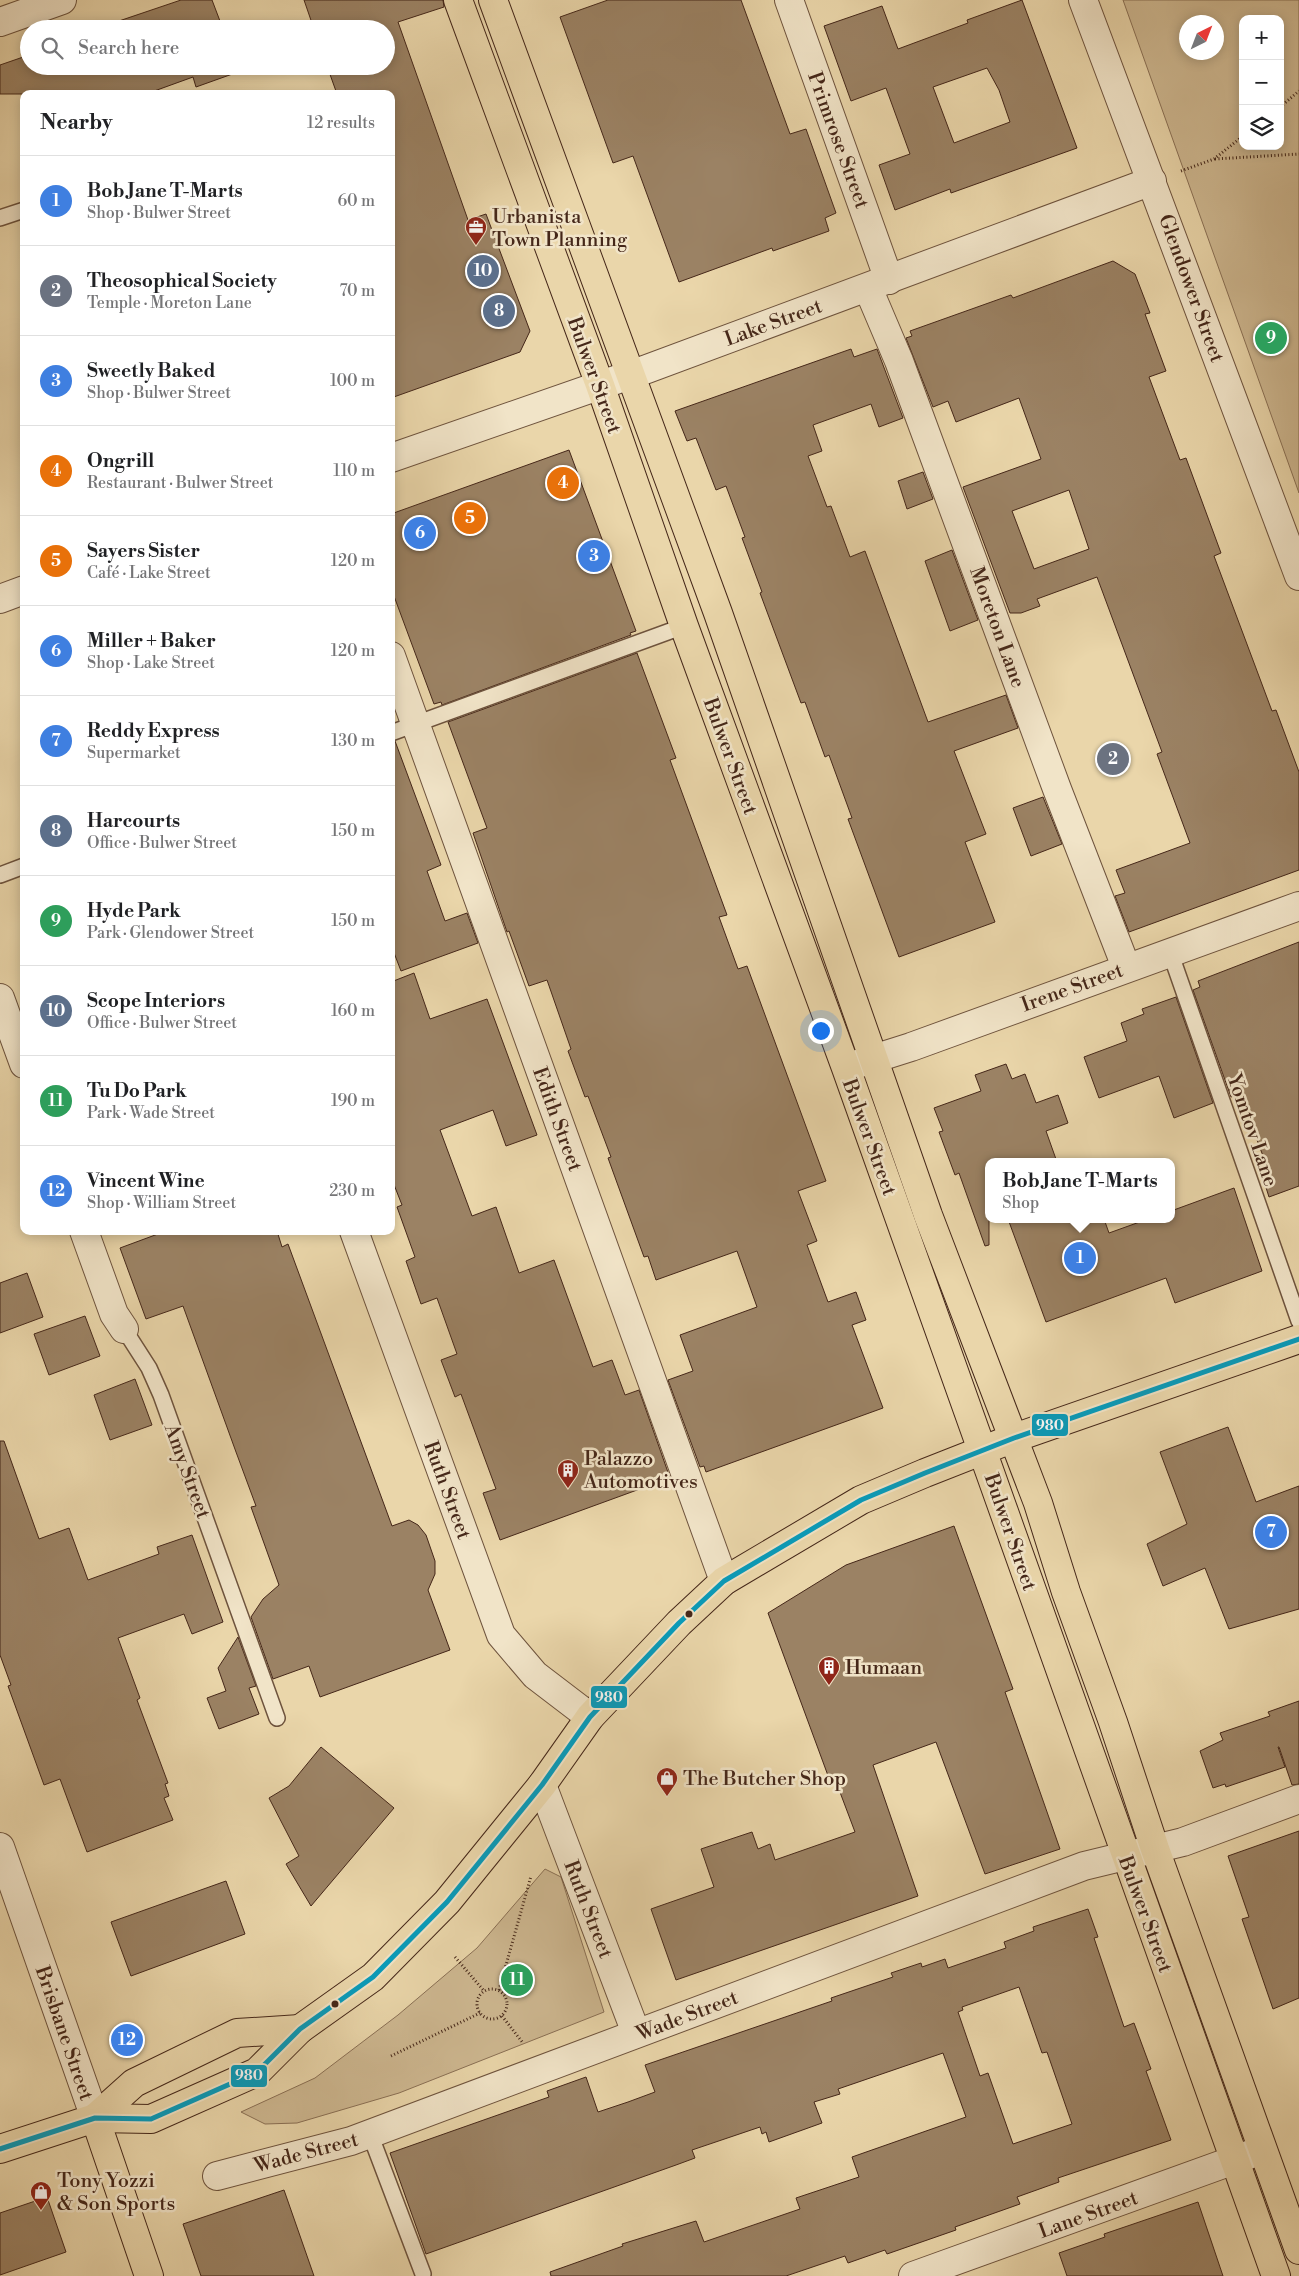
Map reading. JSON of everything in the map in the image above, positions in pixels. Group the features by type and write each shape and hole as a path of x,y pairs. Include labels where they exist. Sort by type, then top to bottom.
{"main road":[{"name":"Bulwer Street","path":"458,0 600,385 684,626 846,1068 1125,1857 1276,2276"},
{"name":"Bulwer Street","path":"493,0 718,613 928,1215 1014,1438 1155,1849 1299,2250"},
{"path":"0,2149 94,2118 151,2119 257,2072 300,2029 373,1977 447,1902 542,1785 590,1717 679,1623 724,1581 861,1500 1014,1438 1299,1339"},
{"path":"94,2118 134,2083 236,2033 300,2029"},
{"name":"Brisbane Street","path":"94,2118 149,2276"}],"street":[{"path":"0,22 30,6 62,0"},
{"name":"Primrose Street","path":"789,0 878,284"},
{"name":"Glendower Street","path":"1083,0 1299,576"},
{"name":"Lake Street","path":"395,457 630,375 1152,181"},
{"name":"Moreton Lane","path":"878,284 900,362 1056,789 1126,967"},
{"path":"0,599 20,592"},
{"name":"Edith Street","path":"395,680 403,728 724,1581"},
{"name":"Irene Street","path":"846,1068 911,1047 1126,967 1299,906"},
{"path":"0,998 20,1053"},
{"name":"Amy Street","path":"85,1235 114,1314 124,1329"},
{"name":"Ruth Street","path":"355,1235 501,1635 534,1675 590,1717"},
{"name":"Ruth Street","path":"542,1785 636,2034"},
{"name":"Wade Street","path":"217,2176 352,2141 1084,1866 1183,1842 1299,1799"},
{"name":"Brisbane Street","path":"0,1848 94,2118"},
{"name":"Lane Street","path":"913,2276 1262,2150"}],"lane":[{"path":"0,218 20,211"},
{"path":"403,728 684,626"},
{"path":"0,875 20,868"},
{"name":"Yomtov Lane","path":"1170,952 1299,1321"},
{"name":"Amy Street","path":"124,1329 149,1368 161,1395 277,1718"},
{"path":"370,2134 423,2274"}],"path":[{"path":"1282,105 1299,91"},
{"path":"1214,159 1239,139"},
{"path":"1152,181 1214,159 1299,154"},
{"path":"499,1990 531,1876"},
{"path":"455,1957 484,1991"},
{"path":"499,1990 506,1997 507,2007 502,2016 487,2019 480,2013 476,2004 484,1991 499,1990"},
{"path":"391,2056 480,2013"},
{"path":"502,2016 528,2049"}],"shaded area":[{"path":"1123,0 1299,0 1299,493"},
{"path":"545,1869 561,1877 604,2012 399,2093 297,2123 265,2124 241,2112 315,2078 398,2015 477,1948"}],"building":[{"path":"181,0 212,0 220,20 122,20"},
{"path":"304,0 443,0 444,7 398,22 468,220 486,214 530,331 520,352 395,397 395,90 336,90 330,75 395,75 395,20 311,20"},
{"path":"608,0 741,0 790,134 806,129 836,213 825,218 829,231 773,251 772,248 679,282 633,156 613,163 560,17"},
{"path":"1022,0 1077,148 951,193 950,189 895,210 879,165 910,154 886,88 851,101 824,26 882,6 898,49 968,23 967,20","holes":["987,68 999,90 1010,122 954,143 933,87"]},
{"path":"20,58 20,75 230,75 196,87 193,77 157,90 20,90 20,94 0,94 0,65"},
{"path":"1113,261 1135,274 1150,313 1145,314 1166,371 1149,377 1180,460 1186,458 1221,553 1214,556 1272,711 1276,710 1299,772 1299,870 1129,932 1115,896 1125,893 1116,870 1190,843 1157,754 1162,752 1097,577 1037,599 1040,606 1021,613 1010,613 963,487 1041,459 1019,398 956,422 948,401 933,407 906,338 912,336 910,331 1011,295 1013,298","holes":["1069,490 1089,549 1034,569 1012,511"]},
{"path":"851,349 854,357 877,349 903,418 879,427 871,404 813,425 822,451 808,456 827,507 831,506 850,557 865,551 928,722 1006,695 1018,728 954,751 986,834 965,842 995,922 899,957 848,819 852,818 829,755 825,757 805,702 801,703 760,593 762,592 742,538 745,537 726,486 716,490 696,438 687,441 675,411"},
{"path":"569,450 636,631 630,633 631,635 442,705 441,702 434,704 395,599 395,513"},
{"path":"923,472 933,499 907,509 898,481"},
{"path":"952,550 978,620 950,631 925,561"},
{"path":"637,653 676,758 670,760 727,915 719,917 738,969 747,966 826,1181 798,1191 817,1241 807,1245 828,1302 856,1292 866,1320 852,1325 883,1408 706,1472 704,1466 700,1467 668,1380 693,1371 680,1335 757,1307 737,1251 656,1280 648,1256 644,1257 608,1158 611,1157 588,1096 585,1097 568,1051 571,1049 547,980 529,986 509,931 507,932 473,833 487,828 448,722"},
{"path":"395,741 441,865 427,871 445,921 467,913 478,943 401,971 395,955"},
{"path":"1043,797 1062,844 1031,856 1013,808"},
{"path":"1299,942 1299,1186 1269,1197 1257,1159 1263,1156 1240,1094 1231,1097 1193,990 1200,987 1198,981"},
{"path":"414,973 430,1019 487,999 537,1135 506,1146 493,1110 440,1130 472,1216 496,1207 519,1273 554,1260 593,1367 612,1360 625,1395 639,1390 670,1478 500,1540 483,1493 496,1489 461,1394 455,1397 441,1360 457,1354 437,1298 421,1304 406,1261 415,1257 397,1207 402,1205 395,1187 395,980"},
{"path":"1176,997 1213,1103 1174,1118 1159,1076 1099,1098 1084,1057 1127,1041 1121,1023 1144,1014 1142,1009"},
{"path":"1006,1064 1012,1079 1025,1074 1036,1103 1058,1095 1068,1123 1046,1131 1056,1158 985,1158 985,1223 989,1223 989,1245 985,1246 959,1173 955,1175 939,1132 943,1131 934,1108 981,1091 975,1075"},
{"path":"1234,1188 1262,1271 1175,1303 1166,1278 1046,1322 1009,1223 1105,1223 1109,1233 1137,1223 1175,1223 1175,1210"},
{"path":"155,1235 278,1235 282,1247 288,1244 392,1526 409,1520 418,1525 426,1535 435,1561 435,1574 428,1590 450,1650 320,1697 309,1666 273,1679 251,1617 263,1599 279,1585 251,1507 256,1506 183,1306 146,1319 120,1248"},
{"path":"27,1273 43,1317 0,1333 0,1283"},
{"path":"85,1316 100,1356 49,1375 34,1334"},
{"path":"135,1379 152,1425 110,1440 94,1395"},
{"path":"1228,1427 1256,1502 1299,1486 1299,1609 1229,1629 1205,1568 1163,1586 1147,1544 1187,1524 1160,1452"},
{"path":"0,1441 4,1441 39,1539 69,1528 88,1580 159,1554 157,1547 192,1535 223,1622 192,1634 184,1614 118,1638 140,1698 137,1700 168,1783 165,1784 169,1796 164,1798 173,1820 87,1852 60,1779 44,1785 8,1686 11,1685 0,1655"},
{"path":"954,1526 1013,1689 1005,1692 1060,1849 985,1874 936,1742 873,1765 918,1896 676,1980 651,1909 714,1887 701,1849 752,1832 758,1849 770,1844 775,1860 855,1832 835,1779 830,1781 768,1613 846,1565"},
{"path":"238,1637 256,1686 249,1688 259,1714 219,1729 207,1698 226,1691 218,1668"},
{"path":"1299,1701 1299,1784 1292,1785 1278,1747 1285,1767 1226,1787 1225,1784 1213,1788 1200,1751 1223,1740 1220,1733 1270,1716 1268,1712"},
{"path":"321,1747 394,1808 311,1906 286,1864 299,1856 269,1798 289,1786"},
{"path":"1299,1831 1299,1998 1273,2009 1242,1919 1249,1917 1228,1856"},
{"path":"226,1881 245,1934 131,1976 111,1922"},
{"path":"1088,1909 1098,1937 1094,1938 1124,2027 1134,2023 1151,2069 1146,2071 1171,2140 1058,2178 1059,2182 1017,2197 1020,2204 955,2227 956,2230 887,2254 885,2250 848,2263 845,2256 786,2276 551,2276 550,2272 623,2246 622,2244 696,2221 704,2242 800,2209 796,2198 859,2177 852,2157 966,2117 943,2053 838,2089 840,2094 814,2102 822,2123 769,2142 766,2132 762,2134 760,2127 692,2150 695,2158 426,2254 390,2153 549,2097 547,2091 586,2077 598,2112 628,2102 655,2092 645,2065 832,2001 831,1998 893,1977 891,1973 921,1963 922,1967 945,1959 948,1968 1006,1948 1004,1942 1034,1931 1033,1927","holes":["1019,1987 1042,2053 1047,2052 1072,2124 1013,2144 988,2073 980,2076 958,2012 963,2010 962,2007"]},
{"path":"284,2190 314,2276 201,2276 183,2224"},
{"path":"47,2197 66,2252 0,2275 0,2213"},
{"path":"1198,2202 1223,2276 1067,2276 1059,2253 1105,2237 1104,2234"}],"transit line":[{"name":"980","path":"0,2149 95,2118 151,2119 257,2072 300,2029 373,1977 447,1902 542,1785 590,1717 679,1623 724,1581 861,1500 925,1473 1014,1438 1299,1339"}],"place":[{"name":"Urbanista Town Planning","path":"476,246"},
{"name":"Scope Interiors","path":"483,271"},
{"name":"Harcourts","path":"499,311"},
{"name":"Hyde Park","path":"1271,338"},
{"name":"Ongrill","path":"563,483"},
{"name":"Sayers Sister","path":"470,518"},
{"name":"Miller + Baker","path":"420,533"},
{"name":"Sweetly Baked","path":"594,556"},
{"name":"Theosophical Society","path":"1113,759"},
{"name":"Bob Jane T-Marts","path":"1080,1258"},
{"name":"Palazzo Automotives","path":"568,1489"},
{"name":"Reddy Express","path":"1271,1532"},
{"name":"Humaan","path":"829,1686"},
{"name":"The Butcher Shop","path":"667,1797"},
{"name":"Tu Do Park","path":"517,1980"},
{"name":"Vincent Wine","path":"127,2040"},
{"name":"Tony Yozzi & Son Sports","path":"41,2211"}]}
